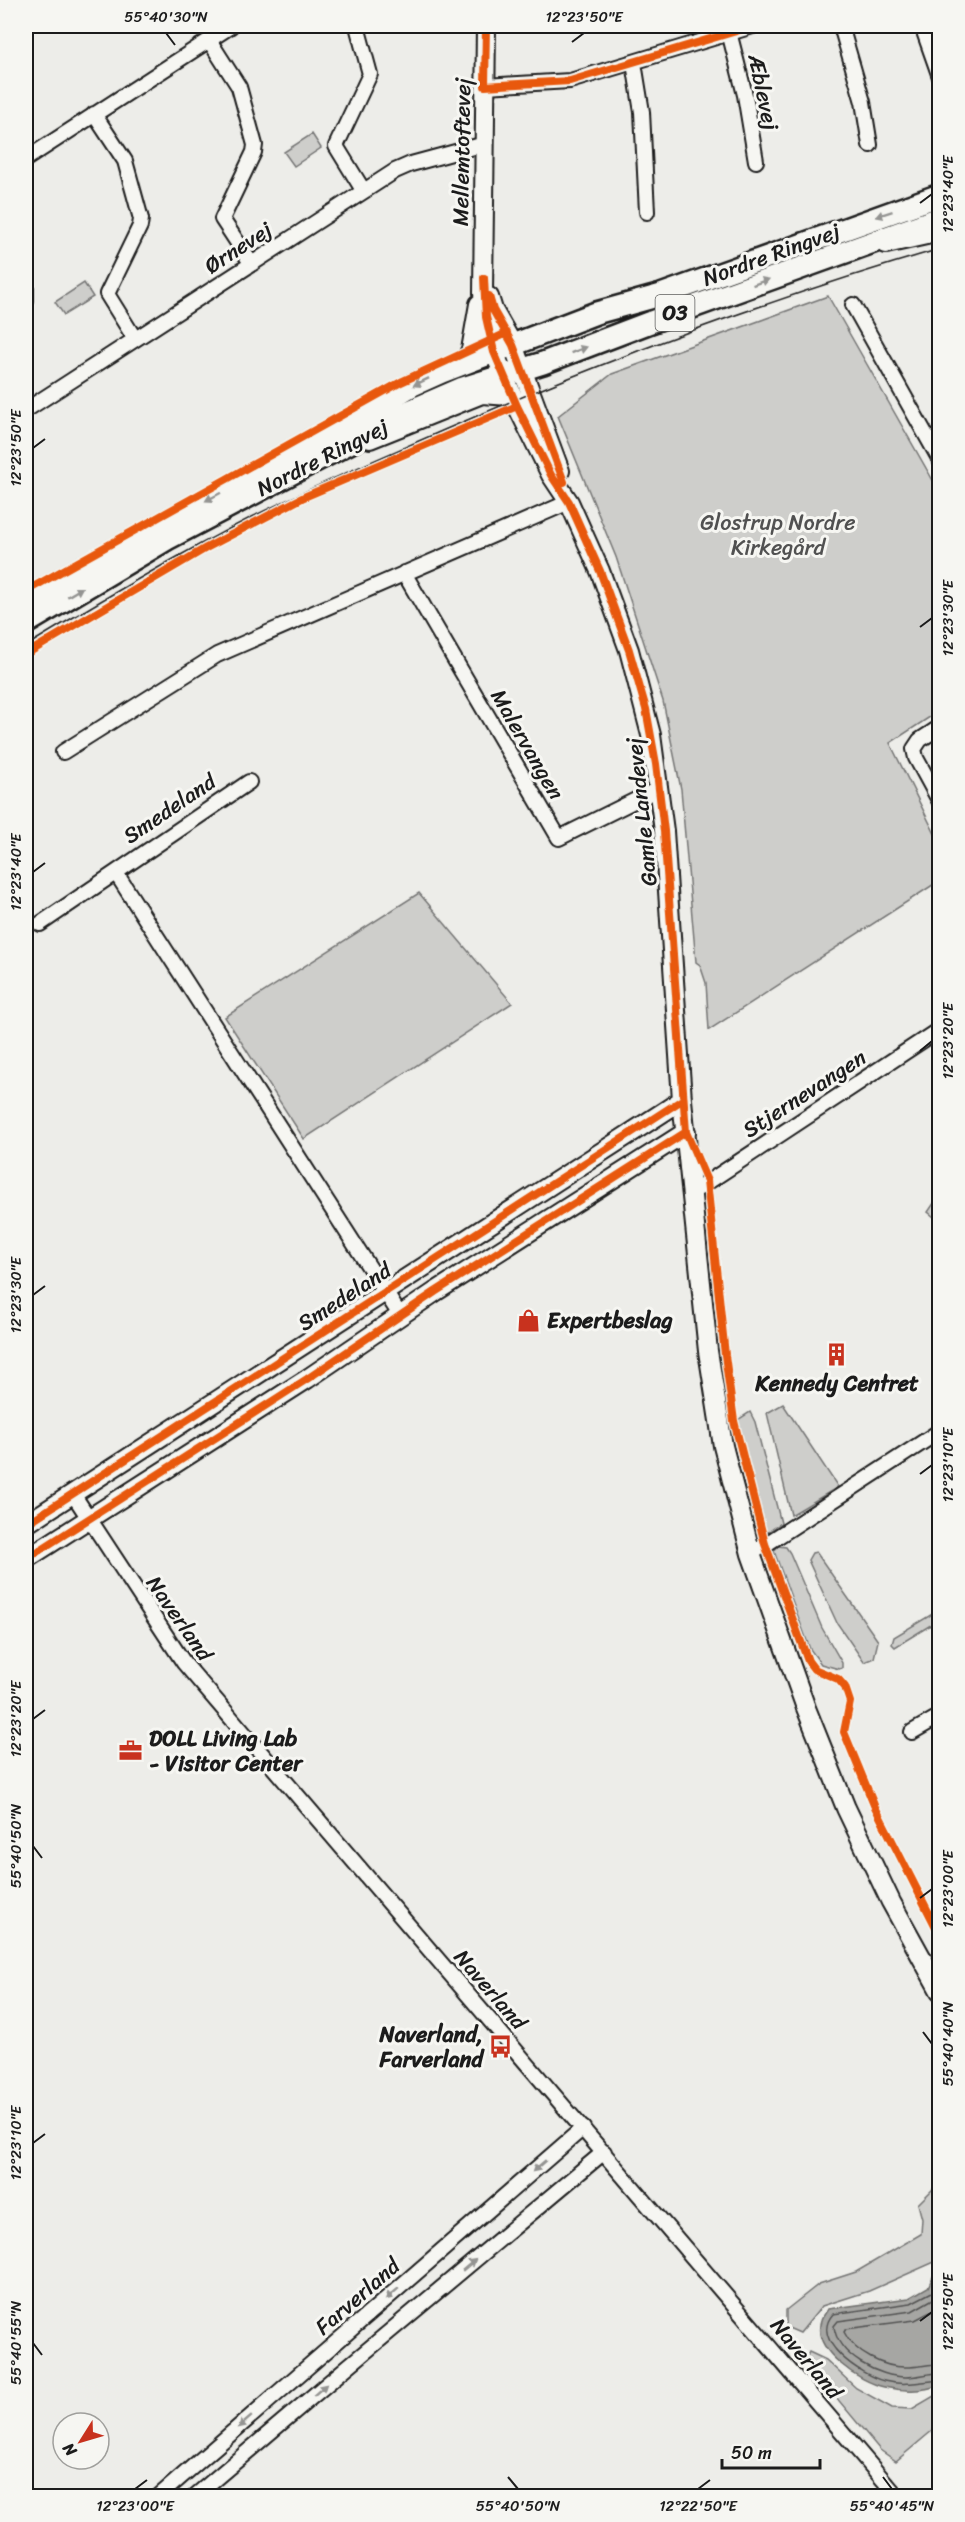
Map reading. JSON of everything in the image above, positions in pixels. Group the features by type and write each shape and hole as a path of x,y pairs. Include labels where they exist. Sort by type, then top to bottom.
{"main road":[{"name":"Nordre Ringvej","path":"26,623 167,539 410,411 463,388 596,313 661,295 939,195"},
{"name":"Nordre Ringvej","path":"26,603 99,560 289,457 413,385 463,364 511,361 846,252 939,218"}],"street":[{"path":"26,159 231,26"},
{"path":"357,26 370,74 336,146 363,190"},
{"name":"Mellemtoftevej","path":"463,364 471,350 484,278 486,26"},
{"path":"485,86 570,81 753,26"},
{"path":"841,26 863,102 870,145"},
{"path":"922,26 939,77"},
{"name":"Æblevej","path":"729,32 745,94 756,161"},
{"path":"209,40 239,87 255,145 255,150 222,219 251,263"},
{"path":"634,63 642,112 647,212"},
{"path":"94,114 124,159 141,219 140,226 107,294 135,339"},
{"name":"Ørnevej","path":"26,410 363,190 411,164 485,144"},
{"path":"846,252 912,240 939,232"},
{"name":"Mellemtoftevej","path":"484,278 511,361"},
{"path":"26,288 26,302"},
{"path":"853,305 939,460"},
{"name":"Gamle Landevej","path":"511,361 516,406 551,475 569,502"},
{"name":"Gamle Landevej","path":"511,361 541,416 569,502 600,571 629,650 646,709 660,788 682,1100 708,1351 723,1446 751,1554 795,1678 846,1808 891,1902 939,1991"},
{"path":"360,438 371,439 393,432 482,394 509,396 516,406"},
{"path":"63,752 210,659 569,502"},
{"name":"Malervangen","path":"404,573 559,838 660,788"},
{"path":"939,727 920,740 914,749 917,761 939,802"},
{"name":"Smedeland","path":"40,924 249,782"},
{"name":"Smedeland","path":"116,873 400,1315"},
{"name":"Stjernevangen","path":"693,1192 939,1029"},
{"name":"Smedeland","path":"26,1524 682,1100"},
{"name":"Smedeland","path":"26,1558 307,1379 400,1315 686,1132"},
{"path":"751,1554 939,1431"},
{"name":"Naverland","path":"73,1494 184,1663 897,2496"},
{"path":"912,1732 939,1716"},
{"name":"Farverland","path":"159,2496 583,2128"},
{"name":"Farverland","path":"195,2496 604,2152"},
{"path":"329,2349 346,2368"},
{"path":"198,2462 213,2481"}],"green space":[{"path":"312,134 321,148 294,166 284,152"},
{"path":"84,283 93,297 64,315 55,302"},
{"name":"Glostrup Nordre Kirkegård","path":"828,296 939,491 939,711 890,743 939,842 939,881 709,1030 706,983 700,965 696,962 681,789 663,701 616,557 558,416 612,374"},
{"path":"419,893 512,1003 304,1139 225,1017"},
{"path":"939,1196 939,1221 928,1212"},
{"path":"783,1404 838,1487 791,1515 767,1413"},
{"path":"750,1412 755,1422 781,1523 765,1534 736,1421"},
{"path":"778,1546 786,1547 790,1553 822,1628 842,1663 842,1668 821,1664 810,1649 774,1551"},
{"path":"816,1552 878,1641 874,1658 864,1662 837,1623 808,1560 812,1553"},
{"path":"939,1610 939,1620 895,1647 892,1644 894,1637"},
{"path":"939,2183 939,2260 869,2291 822,2306 800,2333 786,2327 786,2310 819,2284 856,2272 921,2234 922,2219 918,2204"},
{"path":"809,2352 826,2360 856,2388 892,2408 912,2409 939,2393 939,2425 896,2461 880,2450 805,2360"}],"water":[{"path":"939,2264 939,2385 912,2390 884,2387 851,2372 830,2353 823,2343 820,2332 822,2320 828,2309 909,2298 928,2287"}],"tram line":[{"path":"26,646 138,579 223,532 396,451 566,379 689,332 814,288 940,249"}],"cycle path":[{"path":"486,26 485,86 570,81 753,26"},
{"path":"484,278 486,317 494,352 517,406 551,475 569,502 600,571 629,650 646,709 656,764 664,831 686,1132 707,1181 734,1421 765,1544 808,1661 814,1669 838,1679 845,1687 850,1702 844,1732 874,1805 940,1935"},
{"path":"489,296 493,310 513,345 564,482"},
{"path":"26,591 401,382 507,333"},
{"path":"26,654 206,548 304,497 517,406"},
{"path":"26,1524 682,1100"},
{"path":"26,1559 307,1379 435,1292 686,1132"}],"place":[{"name":"Expertbeslag","path":"529,1320"},
{"name":"Kennedy Centret","path":"837,1354"},
{"name":"DOLL Living Lab - Visitor Center","path":"131,1751"},
{"name":"Naverland, Farverland","path":"501,2047"}]}
